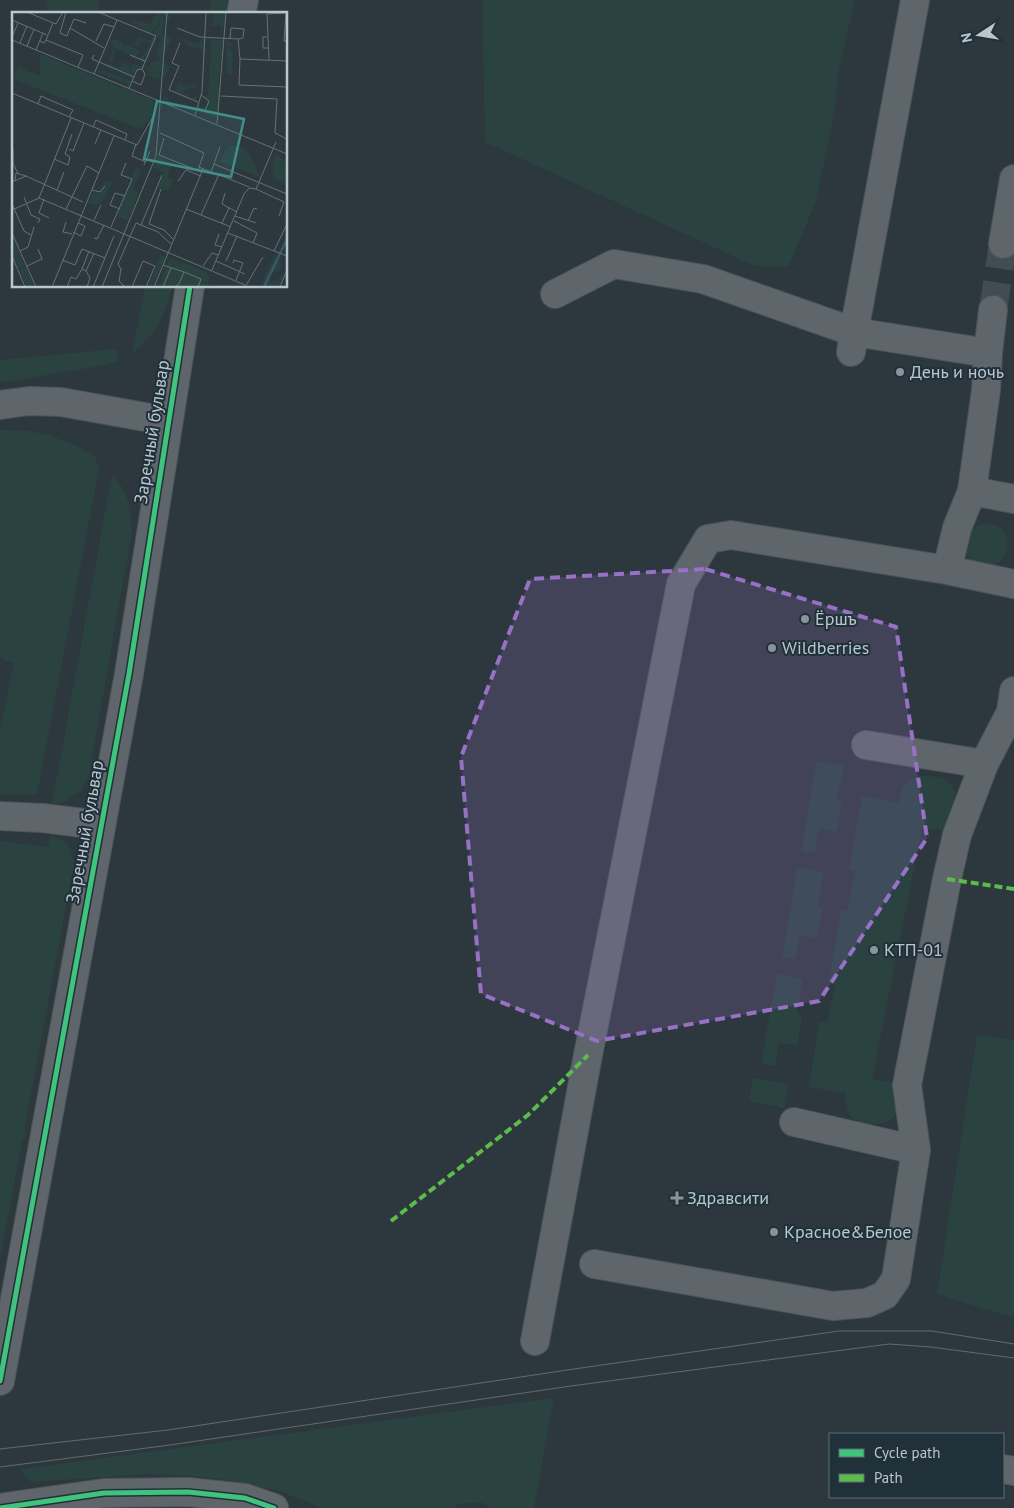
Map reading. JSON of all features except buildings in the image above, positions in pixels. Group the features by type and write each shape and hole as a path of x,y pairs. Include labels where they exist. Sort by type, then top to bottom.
{"street":[{"path":"852,342 915,0"},
{"path":"1008,228 1014,179"},
{"path":"555,294 614,264 703,279 852,342 988,353"},
{"name":"Заречный бульвар","path":"0,1380 128,674 190,288"},
{"path":"947,570 957,528 972,491 986,390 993,310"},
{"path":"0,405 29,401 62,402 167,421"},
{"path":"972,491 1014,499"},
{"path":"535,1342 588,1055 681,584 708,539 731,536 947,570 1014,584"},
{"path":"594,1264 833,1306 867,1304 885,1295 896,1279 916,1150 907,1085 957,835 984,764 1011,712 1014,691"},
{"path":"866,745 984,764"},
{"path":"0,816 42,818 100,825"},
{"path":"794,1122 916,1150"},
{"path":"0,1508 104,1493 188,1492 245,1498 274,1508"}],"highlighted area":[{"path":"705,569 896,627 927,838 819,1001 597,1041 481,994 461,757 530,579"}],"green space":[{"path":"46,0 98,0 99,12 49,12"},
{"path":"211,0 233,0 230,12 208,12"},
{"path":"482,0 855,0 839,69 834,115 816,201 789,266 755,266 485,142"},
{"path":"145,288 172,288 167,306 158,324 147,340 132,354"},
{"path":"117,349 118,361 105,365 0,383 0,360"},
{"path":"0,430 29,431 51,436 79,447 95,457 99,469 37,794 0,794 0,730 14,663 4,660 0,656"},
{"path":"112,474 118,481 128,501 132,532 89,775 81,791 63,802 52,804"},
{"path":"988,523 1002,530 1008,542 1005,555 994,566 972,562 965,550 966,538 970,532"},
{"path":"816,761 844,766 837,800 843,802 836,832 819,829 815,853 801,851"},
{"path":"917,776 941,777 950,783 957,803 948,826 942,830 922,828 872,1079 901,1084 899,1112 891,1119 880,1124 868,1124 857,1121 849,1113 846,1093 809,1087 819,1022 827,1023 835,985 828,984 841,910 847,911 855,871 849,870 862,796 899,803 904,786"},
{"path":"51,834 68,844 74,864 25,1127 26,1136 22,1141 0,1260 0,841 48,847"},
{"path":"797,867 824,872 818,906 823,908 817,938 800,936 796,959 782,957"},
{"path":"777,974 803,979 797,1013 802,1015 797,1045 779,1043 775,1066 761,1064"},
{"path":"977,1035 1014,1040 1014,1318 937,1294"},
{"path":"753,1078 789,1084 784,1108 749,1101"},
{"path":"554,1398 534,1508 491,1508 481,1502 457,1504 454,1508 323,1508 279,1491 228,1480 150,1474 31,1482 24,1476 22,1469"}],"tunnel":[{"path":"993,310 1003,244"}],"tram line":[{"path":"0,1449 168,1430 839,1331 932,1331 1014,1344"},
{"path":"0,1467 170,1445 571,1386 889,1344 931,1347 1014,1358"}],"marked path":[{"path":"947,879 1014,889"},
{"path":"391,1221 528,1115 588,1055"}],"cycle path":[{"path":"0,1381 129,674 190,288"},
{"path":"0,1508 104,1493 188,1492 245,1498 274,1508"}],"place":[{"name":"День и ночь","path":"900,372"},
{"name":"Ёршъ","path":"805,619"},
{"name":"Wildberries","path":"772,648"},
{"name":"КТП-01","path":"874,950"},
{"name":"Здравсити","path":"677,1198"},
{"name":"Красное&Белое","path":"774,1232"}]}
